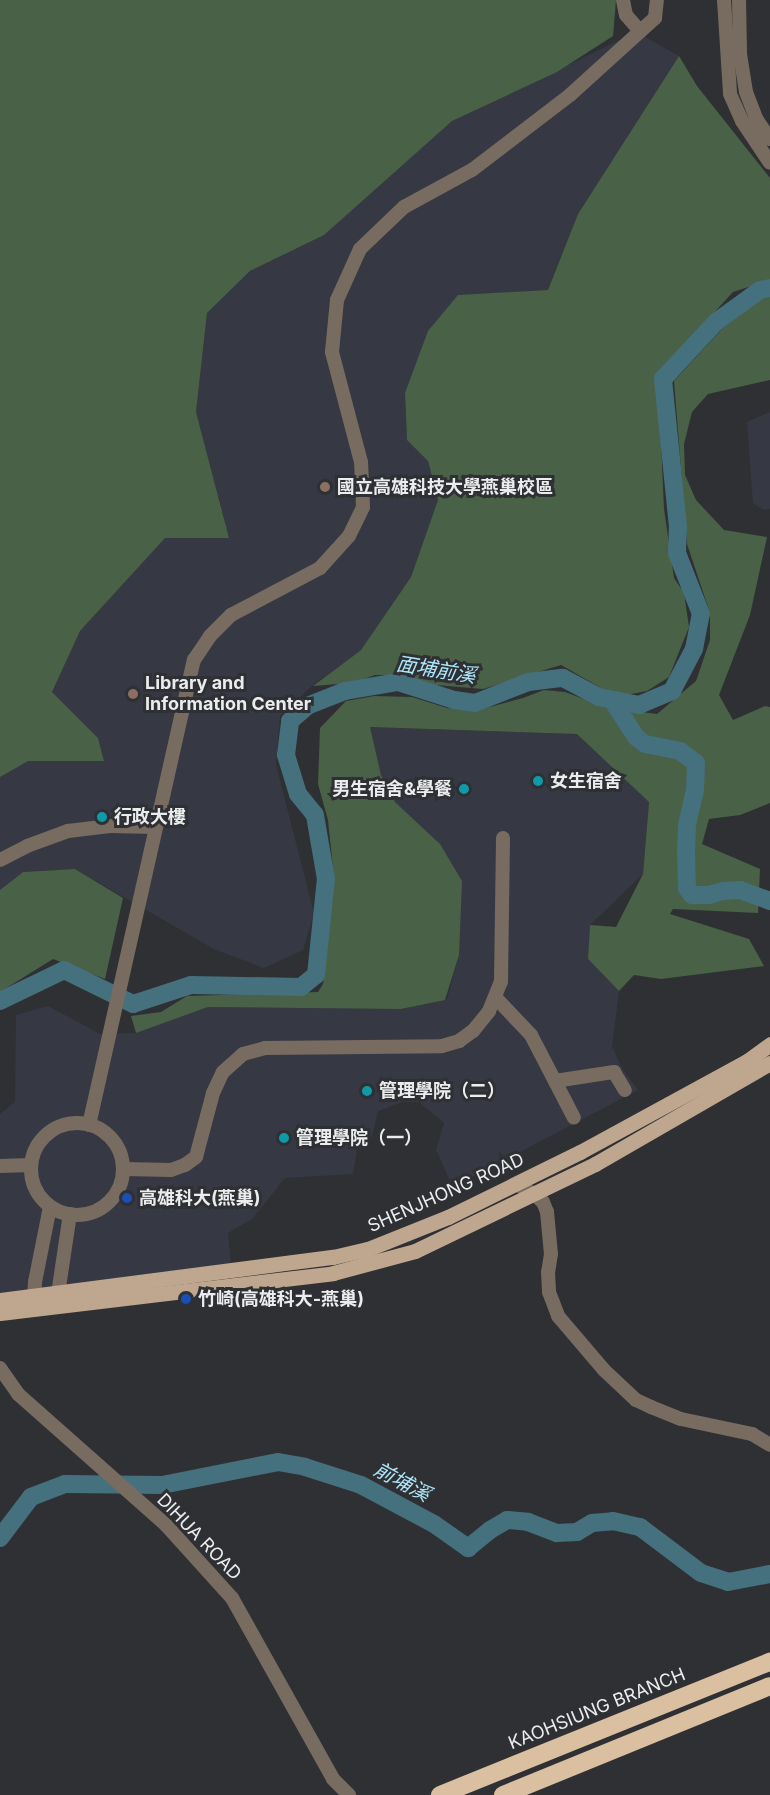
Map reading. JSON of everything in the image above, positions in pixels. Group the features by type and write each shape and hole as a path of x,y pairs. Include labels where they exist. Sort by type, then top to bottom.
{"highway":[{"name":"KAOHSIUNG BRANCH","path":"440,1795 770,1662"},
{"path":"503,1795 770,1686"}],"main road":[{"name":"SHENJHONG ROAD","path":"0,1300 333,1257 368,1249 421,1229 580,1152 747,1061 770,1044"},
{"name":"SHENJHONG ROAD","path":"0,1313 333,1273 415,1251 538,1198 770,1063"}],"street":[{"path":"623,0 626,15 640,31"},
{"path":"89,1125 194,660 210,636 231,615 320,568 349,536 363,507 361,462 332,352 337,300 360,249 404,207 472,170 523,133 655,18 657,0"},
{"path":"724,0 733,54 767,150"},
{"path":"733,54 739,0"},
{"path":"0,860 27,846 68,831 110,826 155,827"},
{"path":"124,1169 171,1170 185,1166 196,1157 213,1093 224,1072 243,1054 265,1048 442,1046 459,1041 472,1031 489,1011 501,982 503,838"},
{"path":"496,998 531,1035 574,1118"},
{"path":"555,1081 614,1072 625,1090"},
{"path":"75,1123 89,1125 103,1131 114,1141 121,1154 124,1169 121,1184 115,1196 104,1207 92,1213 70,1214 50,1207 40,1196 33,1184 30,1165 33,1153 49,1133 75,1123"},
{"path":"0,1166 30,1165"},
{"path":"516,1184 538,1198 550,1225 549,1292 558,1316 604,1370 636,1400 651,1407 681,1419 752,1434 770,1445"},
{"path":"50,1207 34,1297 45,1309 58,1294 70,1214"},
{"name":"DIHUA ROAD","path":"0,1368 18,1394 166,1525 232,1598 333,1779 349,1795"}],"shaded area":[{"name":"國立高雄科技大學燕巢校區","path":"636,32 679,56 578,214 548,290 459,295 405,393 407,440 428,461 438,500 411,577 361,650 313,685 280,716 276,765 314,913 303,950 264,968 214,949 75,869 23,872 0,890 0,776 27,761 104,761 98,738 52,692 80,631 165,537 229,538 196,412 207,313 250,271 324,235 384,177 452,121"},
{"path":"770,412 770,509 763,510 753,503 747,422"},
{"path":"369,727 577,734 649,801 643,874 590,925 588,959 619,991 612,1047 623,1070 638,1090 453,1187 436,1150 444,1123 419,1102 402,1102 378,1111 372,1137 358,1143 353,1174 285,1178 252,1219 228,1233 231,1265 0,1294 0,1114 15,1102 16,1015 48,1006 100,1034 136,1033 208,1007 401,1009 447,999 459,955 440,844 395,802 381,775"}],"green space":[{"path":"0,0 616,0 613,36 557,72 452,121 324,235 250,271 207,313 196,412 229,538 165,538 80,631 52,692 98,738 104,761 28,761 0,777"},
{"path":"679,56 697,86 770,178 770,280 733,292 658,374 664,509 674,578 684,593 689,627 669,677 647,691 626,695 603,689 561,665 483,689 435,685 396,675 375,675 352,683 313,686 361,650 411,577 438,500 428,461 407,440 405,393 428,331 458,295 548,290 578,214"},
{"path":"770,297 770,380 708,394 692,412 684,444 685,475 696,500 724,530 767,537 750,615 719,695 733,720 765,706 770,707 770,803 740,815 709,819 702,844 760,869 758,913 673,909 670,914 749,939 764,966 661,979 634,975 619,991 588,959 590,925 616,927 643,874 649,802 577,734 370,727 381,775 395,802 440,844 462,881 459,955 445,1000 401,1009 208,1007 136,1033 131,1016 161,1012 187,996 318,992 323,984 334,878 328,820 318,784 320,728 346,701 374,696 412,697 447,708 475,711 544,690 565,692 605,707 657,714 696,681 710,640 710,613 687,544 674,381 723,328 761,299"},
{"path":"75,869 123,898 105,979 53,959 0,992 0,890 23,872"}],"waterway":[{"name":"面埔前溪","path":"0,1001 64,970 133,1004 191,985 301,987 316,975 326,879 315,815 298,794 286,755 290,721 307,706 345,691 398,682 454,700 475,703 528,682 563,678 599,697 639,705 672,691 694,649 701,614 677,553 678,527 663,379 716,322 760,290 770,288"},
{"path":"612,700 636,737 645,744 680,751 696,763 695,790 687,825 686,848 687,888 692,895 740,890 770,901"},
{"name":"前埔溪","path":"0,1538 31,1497 65,1484 162,1485 278,1462 305,1467 361,1485 434,1524 468,1548 507,1520 528,1522 557,1533 577,1532 592,1523 613,1521 640,1527 701,1573 728,1582 770,1574"}],"place":[{"name":"國立高雄科技大學燕巢校區","path":"325,487"},
{"name":"Library and Information Center","path":"133,694"},
{"name":"女生宿舍","path":"538,781"},
{"name":"男生宿舍&學餐","path":"464,789"},
{"name":"行政大樓","path":"102,817"},
{"name":"管理學院（二）","path":"367,1091"},
{"name":"管理學院（一）","path":"284,1138"},
{"name":"高雄科大(燕巢)","path":"127,1198"},
{"name":"竹崎(高雄科大-燕巢)","path":"186,1299"}]}
